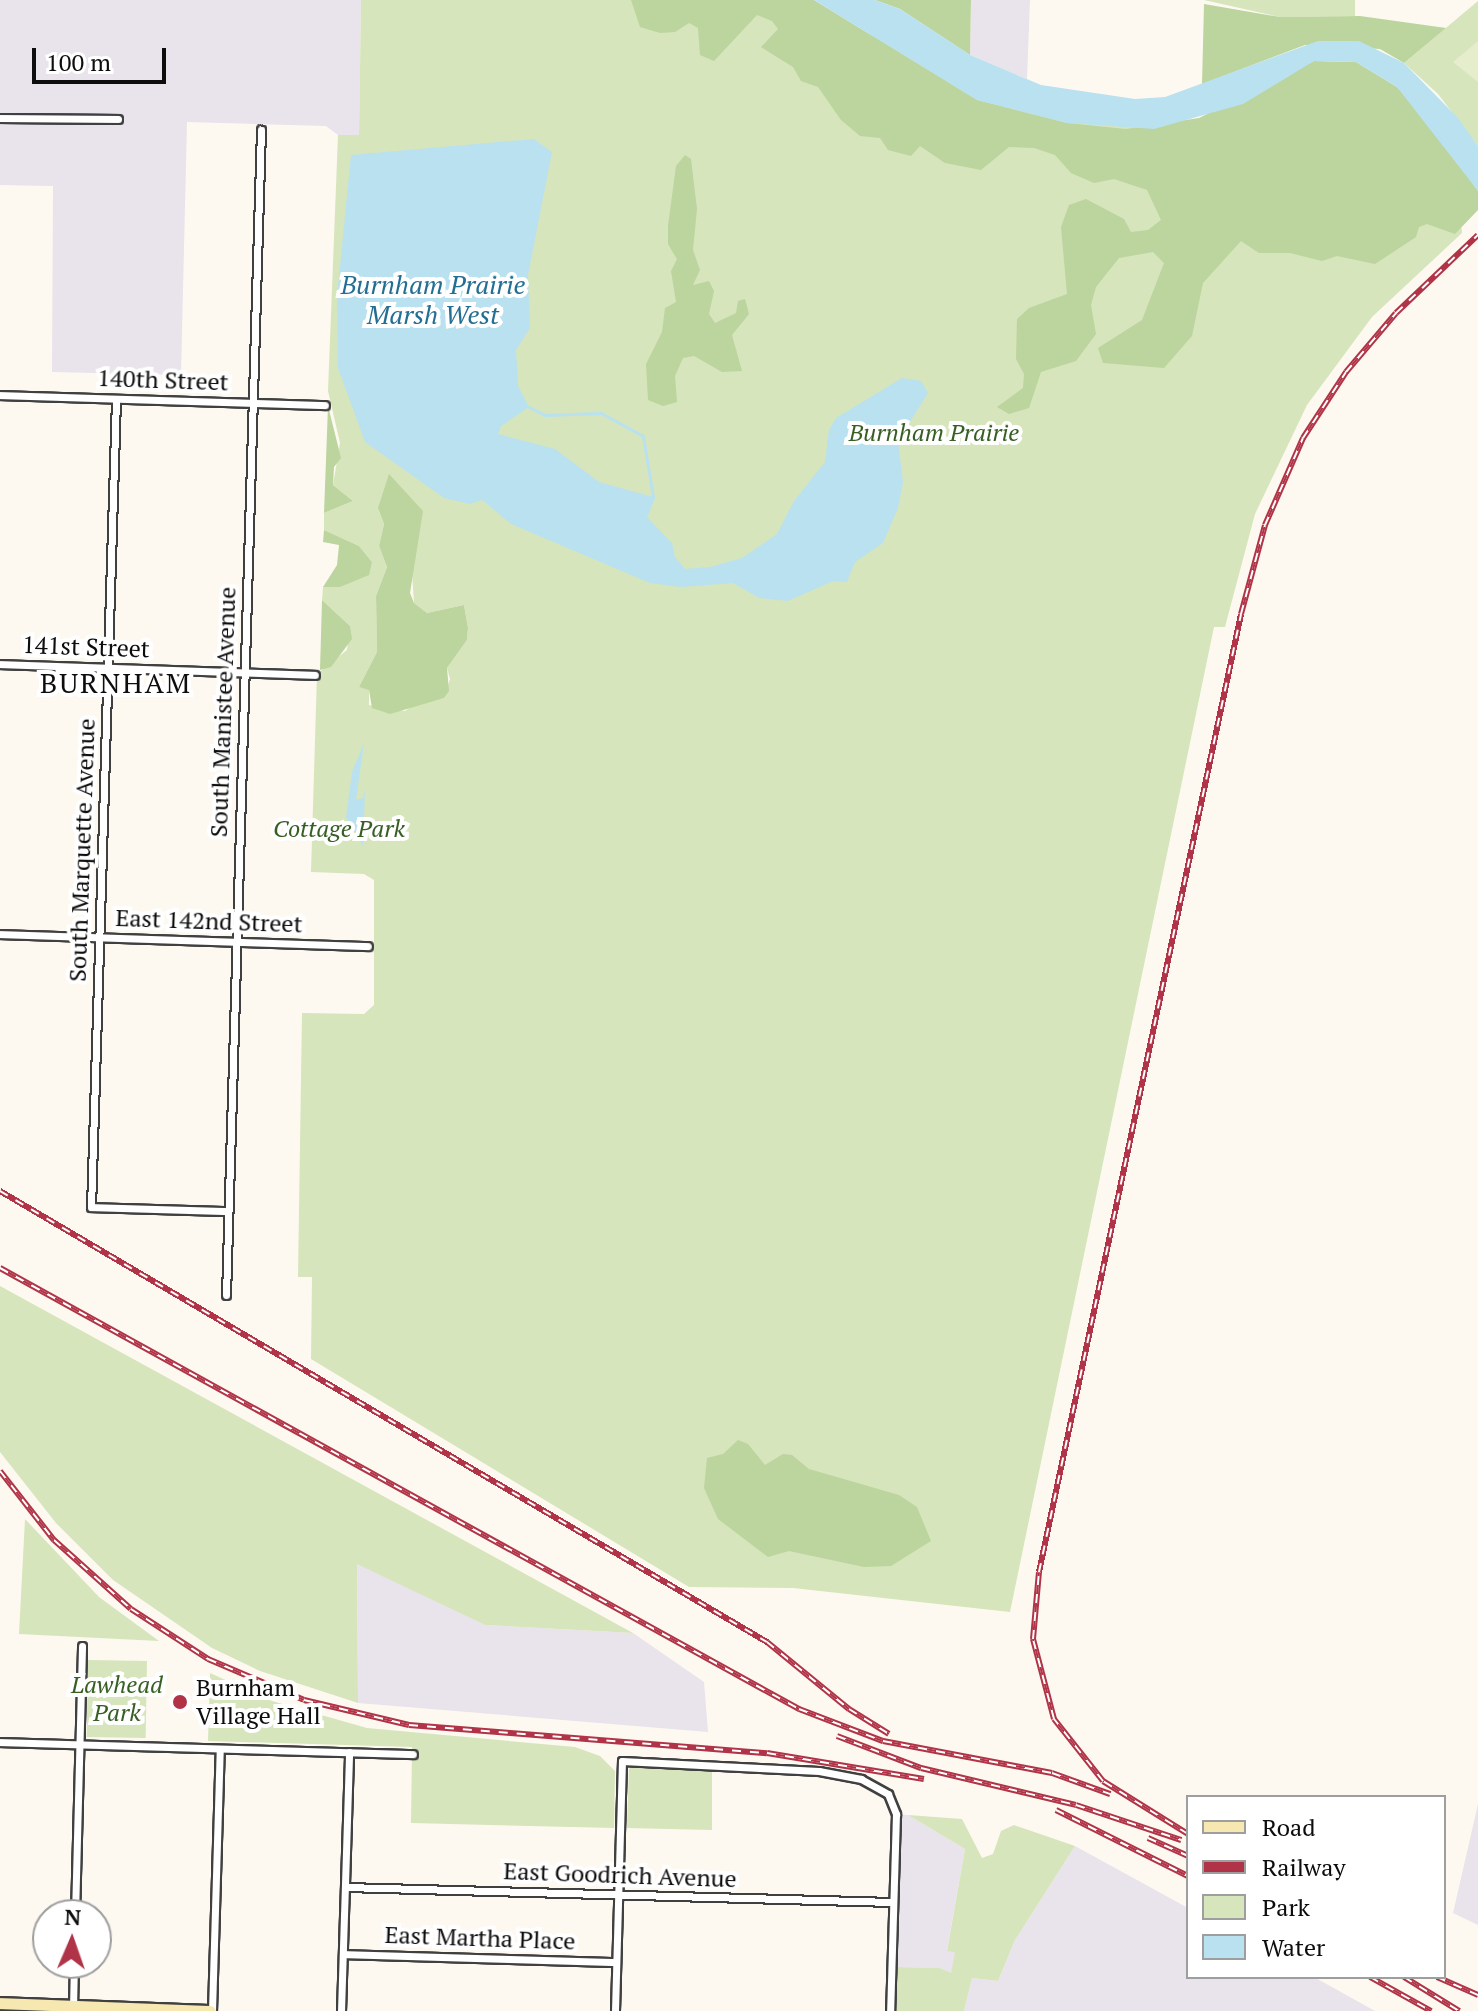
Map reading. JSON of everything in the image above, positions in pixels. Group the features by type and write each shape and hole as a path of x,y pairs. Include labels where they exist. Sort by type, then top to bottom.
{"street":[{"path":"0,118 118,119"},
{"name":"South Manistee Avenue","path":"226,1295 261,130"},
{"name":"140th Street","path":"0,395 325,405"},
{"name":"South Marquette Avenue","path":"116,399 91,1207 228,1211"},
{"name":"141st Street","path":"0,664 315,675"},
{"name":"East 142nd Street","path":"0,934 368,946"},
{"path":"75,1899 82,1646"},
{"path":"0,1742 413,1754"},
{"path":"0,2003 211,2011 220,1749"},
{"path":"341,2011 349,1752"},
{"path":"615,2011 622,1761 759,1767 861,1779 888,1794 896,1814 890,2011"},
{"name":"East Goodrich Avenue","path":"345,1887 893,1902"},
{"name":"East Martha Place","path":"343,1954 616,1962"},
{"path":"73,2008 74,1979"}],"shaded area":[{"path":"0,0 361,0 359,135 338,135 326,126 187,122 181,375 52,372 53,186 0,185"},
{"path":"971,0 1030,0 1027,79 970,55"},
{"path":"357,1563 485,1625 633,1633 704,1682 708,1732 358,1703"},
{"path":"1478,1804 1478,1925 1453,1913"},
{"path":"896,1814 908,1815 965,1849 947,1950 956,1951 951,1974 940,1968 891,1967"},
{"path":"1075,1846 1186,1907 1186,1979 1318,1979 1375,2011 964,2011 972,1978 998,1981 1015,1940"}],"green space":[{"name":"Burnham Prairie","path":"361,0 808,0 857,31 1461,221 1462,233 1372,317 1307,405 1255,514 1225,627 1214,627 1010,1612 793,1588 689,1587 311,1359 312,1277 298,1277 302,1013 364,1014 374,1005 374,880 364,874 311,872 317,674 347,650 350,626 322,600 323,587 340,587 372,562 359,546 324,530 324,513 353,501 333,485 340,443 328,391 338,135 359,135","holes":["378,508 412,572 414,603 427,613 464,605 467,640 447,668 450,679 444,698 418,702 405,711 369,705 369,689 359,687 377,652 376,596 387,567 379,546 384,524"]},
{"path":"631,0 814,0 977,100 1067,123 1126,129 1199,118 1314,61 1356,62 1397,87 1425,117 1478,191 1478,210 1455,234 1427,224 1419,227 1416,237 1375,264 1337,256 1322,261 1290,253 1259,253 1241,241 1203,283 1192,336 1164,368 1103,363 1098,348 1142,320 1164,263 1153,252 1119,258 1096,287 1091,305 1096,334 1076,361 1041,372 1029,408 1009,414 997,407 1023,388 1024,374 1016,359 1017,319 1029,308 1067,294 1061,227 1069,205 1086,199 1124,219 1131,232 1148,230 1161,220 1147,190 1114,179 1094,183 1071,173 1055,155 1034,148 1009,147 981,170 945,163 920,146 911,156 888,150 880,138 860,136 841,120 818,87 801,81 793,67 761,47 778,29 772,21 757,15 714,61 700,55 698,28 689,23 675,32 660,33 640,27"},
{"path":"875,0 971,0 970,55 900,9"},
{"path":"1204,0 1355,0 1355,16 1280,17"},
{"path":"1478,1 1478,146 1438,94 1404,63"},
{"path":"1204,4 1280,17 1360,16 1446,28 1404,63 1380,49 1305,45 1202,84"},
{"path":"1478,41 1478,82 1453,62"},
{"path":"685,155 691,159 697,209 693,250 700,270 693,285 709,281 714,291 709,314 715,323 736,313 738,301 745,299 749,314 732,335 742,371 722,372 694,356 683,358 675,376 677,402 663,406 648,400 646,364 662,332 665,308 676,302 671,271 677,259 668,244 668,226 676,166"},
{"path":"328,406 341,458 334,467 333,485 353,501 324,513"},
{"path":"389,474 423,511 410,593 414,603 427,613 464,605 468,628 467,640 447,668 449,691 444,698 390,714 372,708 369,690 359,687 377,652 376,596 387,567 379,546 384,524 378,508"},
{"path":"324,530 359,546 372,562 369,575 340,587 323,587 337,565 339,545 323,542"},
{"path":"322,600 350,626 352,639 331,667 320,670"},
{"path":"0,1286 633,1633 485,1625 357,1564 358,1703 260,1671 212,1648 113,1580 56,1523 0,1452"},
{"path":"738,1440 748,1444 765,1465 783,1454 792,1455 809,1469 899,1495 917,1507 931,1541 891,1566 864,1567 789,1551 768,1557 718,1519 704,1488 707,1458 723,1454"},
{"path":"25,1519 99,1597 159,1641 19,1634"},
{"name":"Lawhead Park","path":"88,1660 147,1661 146,1738 87,1737"},
{"path":"210,1673 272,1701 367,1728 575,1747 600,1756 615,1771 614,1828 411,1823 412,1747 208,1741"},
{"path":"635,1765 712,1769 712,1830 627,1828 629,1769"},
{"path":"908,1815 962,1819 982,1858 993,1854 1001,1831 1014,1825 1075,1846 1015,1940 998,1981 972,1978 964,2011 896,2011 897,1967 940,1968 951,1973 955,1952 947,1951 965,1849"}],"water":[{"path":"814,0 875,0 900,9 970,55 1041,85 1135,99 1165,97 1318,41 1359,41 1404,63 1458,118 1478,146 1478,191 1397,87 1356,62 1314,61 1243,104 1154,129 1067,123 977,100"},
{"name":"Burnham Prairie Marsh West","path":"534,139 552,152 528,275 530,328 516,350 518,386 529,407 501,426 498,434 555,449 599,482 653,497 647,517 672,543 675,557 685,569 710,567 742,558 777,534 794,501 825,462 829,430 836,418 902,378 921,381 928,393 898,441 903,482 898,508 883,543 855,562 847,582 833,581 788,601 759,598 733,583 681,587 650,583 511,524 482,500 470,504 444,498 365,442 338,368 337,296 351,155"},
{"path":"364,743 356,800 363,798 365,789 363,846 346,817 352,772"}],"waterway":[{"path":"529,407 545,415 601,413 643,436 653,497 647,513"}],"railway":[{"path":"1186,1833 1103,1781 1054,1719 1033,1639 1039,1572 1241,614 1265,525 1303,438 1346,372 1396,313 1478,235"},
{"path":"0,1191 767,1642 849,1709 889,1734"},
{"path":"0,1268 799,1709 883,1741 1052,1773 1110,1794"},
{"path":"0,1471 54,1540 131,1609 208,1659 304,1700 409,1725 767,1753 924,1779"},
{"path":"837,1736 921,1768 1076,1805 1181,1840"},
{"path":"1056,1810 1186,1875"},
{"path":"1148,1838 1186,1855"},
{"path":"1374,1979 1431,2011"},
{"path":"1407,1979 1459,2011"},
{"path":"1442,1979 1478,1995"}],"place":[{"name":"Burnham Village Hall","path":"180,1702"}],"district":[{"name":"BURNHAM","path":"116,683"}],"park label":[{"name":"Cottage Park","path":"339,829"}]}
